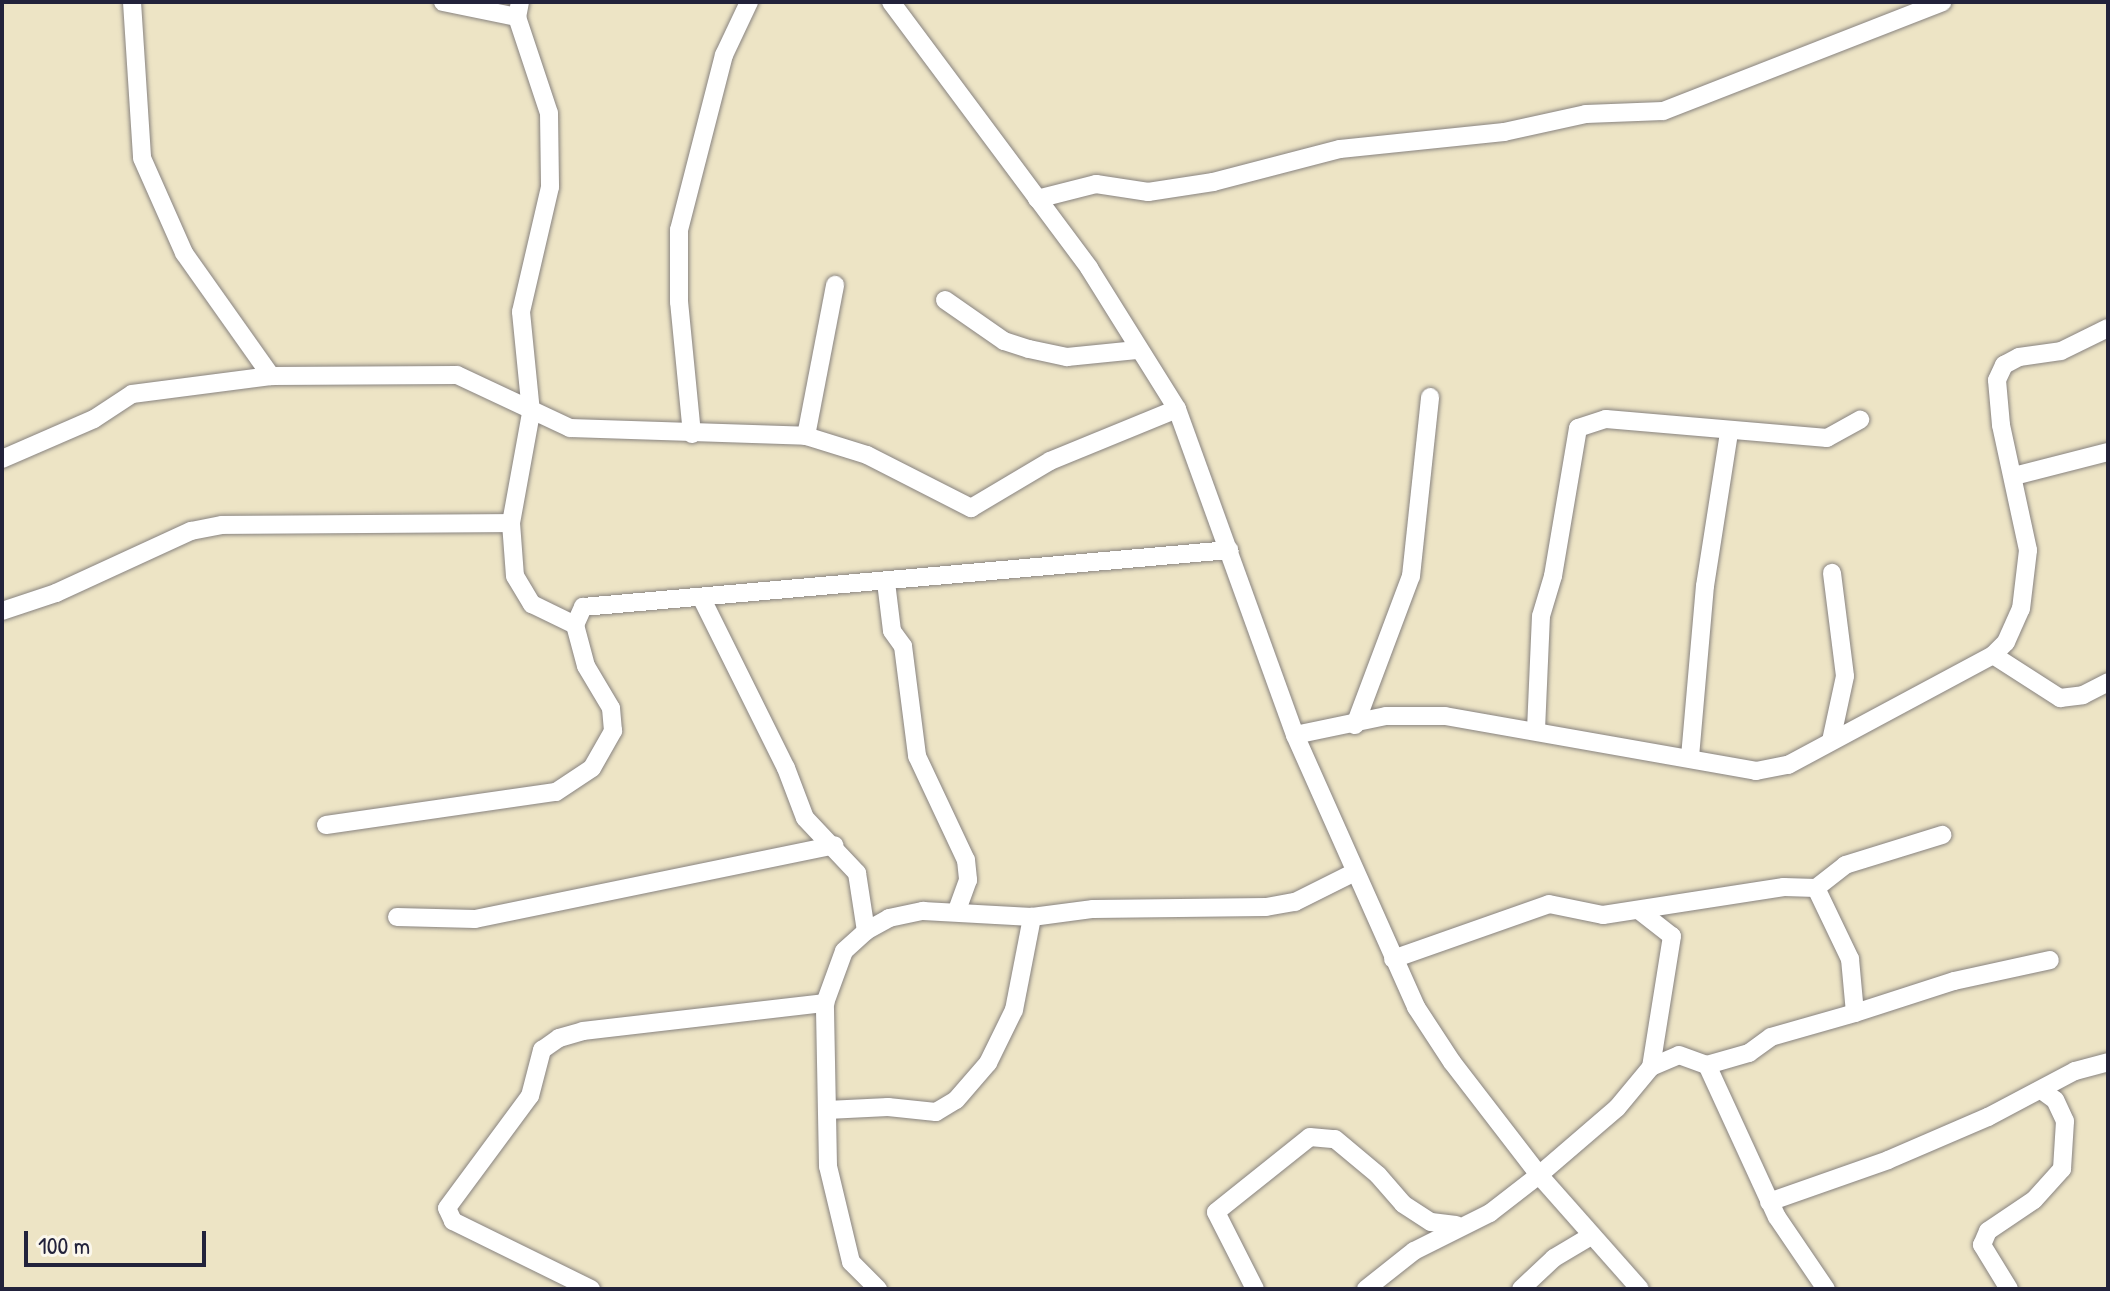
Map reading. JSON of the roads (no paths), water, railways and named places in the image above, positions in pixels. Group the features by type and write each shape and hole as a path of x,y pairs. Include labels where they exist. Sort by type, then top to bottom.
{"street":[{"path":"132,2 142,158 184,253 271,376"},
{"path":"443,2 518,9 549,113 550,187 521,312 531,413 511,523 515,576 532,604 575,625"},
{"path":"692,434 679,302 679,230 724,55 749,2"},
{"path":"891,2 1089,268 1137,350 1177,409 1295,735 1393,959 1452,1062 1539,1175 1640,1289"},
{"path":"1037,199 1096,184 1161,190 1340,149 1504,132 1586,114 1663,111 1942,2"},
{"path":"806,436 835,285"},
{"path":"945,300 1004,341 1029,349 1067,357 1137,350"},
{"path":"1295,735 1355,725 1386,716 1445,716 1756,771 1788,765 1993,655 2006,642 2021,609 2028,550 2001,425 1997,380 2004,365 2019,357 2061,351 2108,328"},
{"path":"2,459 94,419 132,394 271,376 457,375 531,413 570,428 806,436 867,455 971,508 1050,461 1177,409"},
{"path":"1355,725 1411,576 1430,397"},
{"path":"1536,730 1541,616 1553,576 1578,428 1606,419 1729,432 1827,438 1860,420"},
{"path":"1690,757 1705,586 1729,432"},
{"path":"2014,476 2108,452"},
{"path":"2,611 56,593 191,531 222,525 511,523"},
{"path":"326,825 556,792 592,768 613,731 611,708 586,666 575,625 583,607 702,599 1229,550"},
{"path":"1831,741 1845,676 1832,573"},
{"path":"886,582 892,631 903,646 917,756 966,860 968,880 957,911"},
{"path":"702,599 786,768 805,818 834,845 857,873 866,931"},
{"path":"1993,655 2060,698 2083,695 2108,682"},
{"path":"1393,959 1549,904 1603,915 1687,905 1751,891 1816,888 1845,865 1942,835"},
{"path":"397,917 489,917 834,845"},
{"path":"878,1289 851,1262 828,1166 825,1003 844,951 866,931 889,918 957,911 1032,917 1093,909 1266,907 1295,902 1355,872"},
{"path":"1816,888 1850,959 1855,1013"},
{"path":"1651,1067 1672,936 1687,905"},
{"path":"1641,912 1672,936"},
{"path":"827,1110 888,1107 936,1112 956,1100 988,1063 1014,1010 1032,917"},
{"path":"1366,1289 1456,1225 1490,1213 1539,1175 1617,1108 1651,1067 1679,1055 1707,1065 1749,1053 1771,1037 1954,981 2050,960"},
{"path":"591,1289 453,1221 447,1208 530,1096 542,1050 559,1038 583,1031 825,1003"},
{"path":"1769,1202 1888,1160 2041,1090 2075,1071 2108,1062"},
{"path":"1707,1065 1769,1202 1826,1289"},
{"path":"2009,1289 1982,1245 1988,1231 2034,1200 2062,1169 2065,1121 2055,1100 2041,1090"},
{"path":"1255,1289 1216,1212 1310,1137 1335,1139 1378,1175 1403,1204 1431,1222 1456,1225"},
{"path":"1521,1289 1554,1258 1591,1236"}]}
